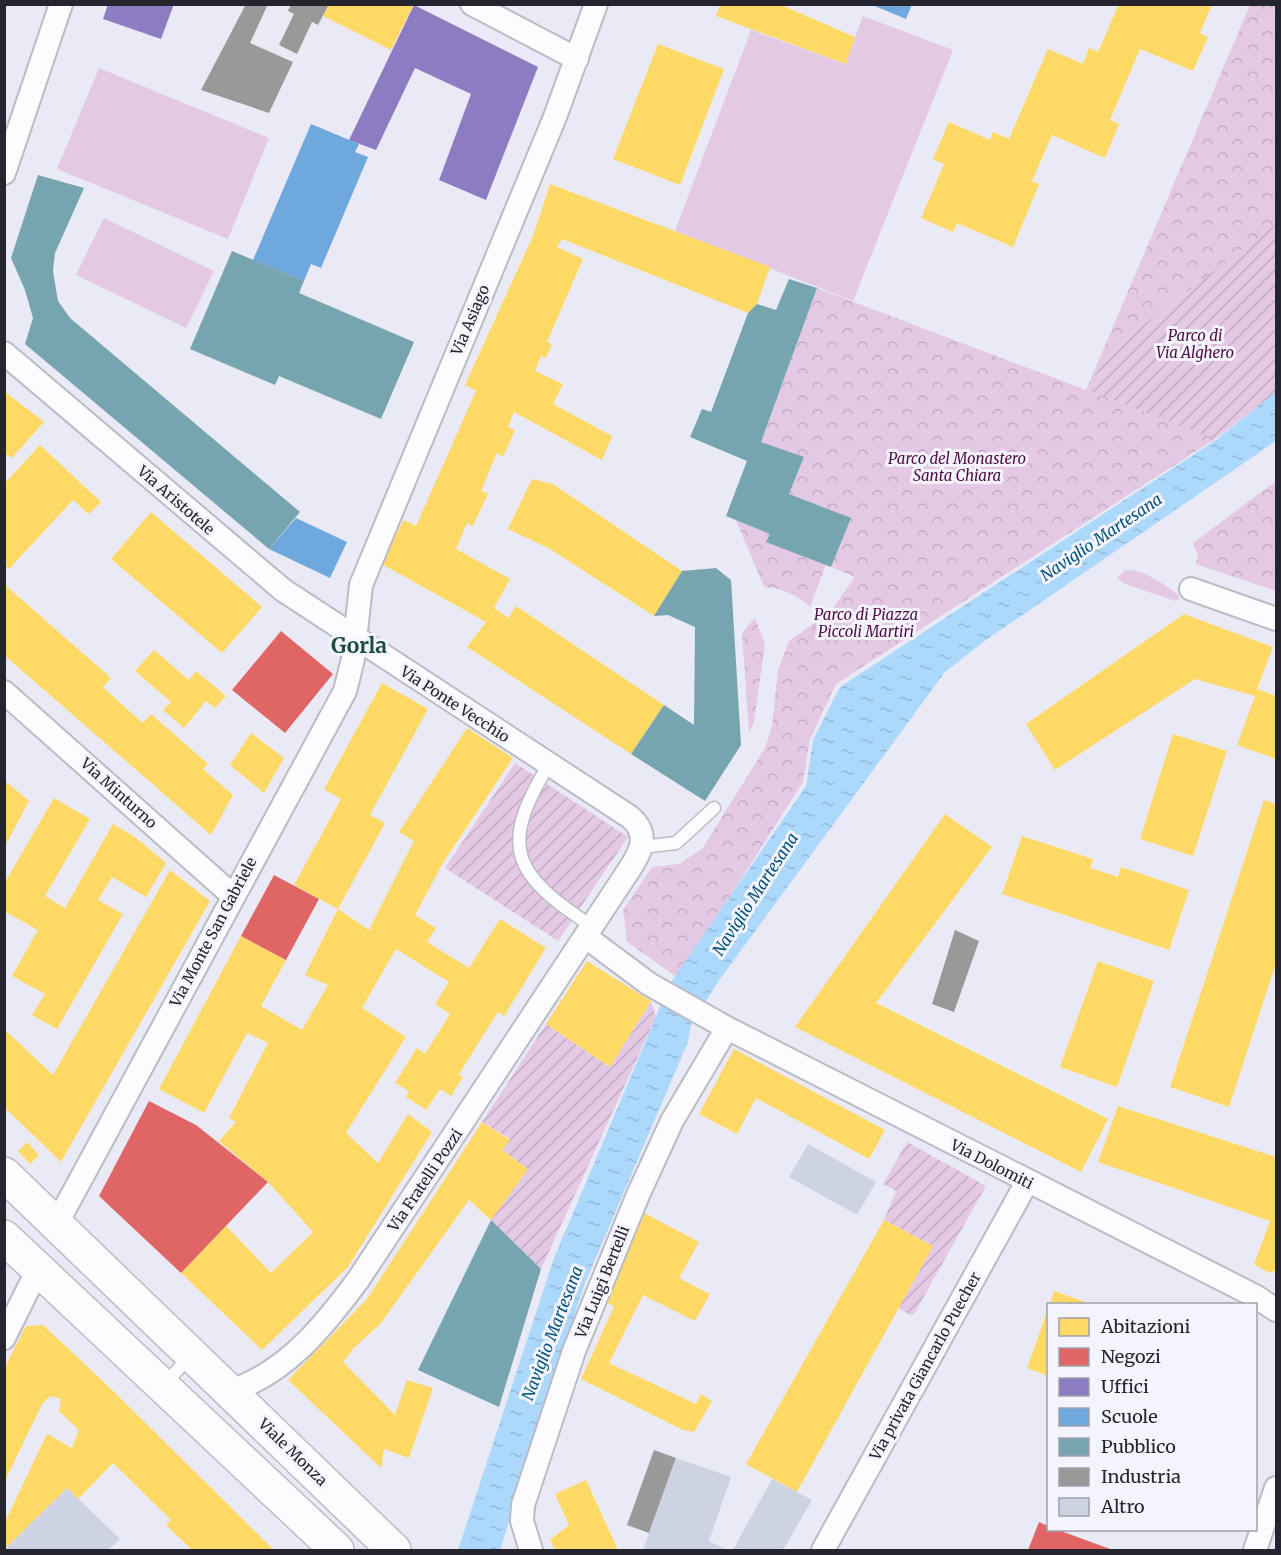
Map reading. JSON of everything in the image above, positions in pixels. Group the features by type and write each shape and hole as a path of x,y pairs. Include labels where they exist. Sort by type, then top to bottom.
{"main road":[{"name":"Viale Monza","path":"4,1174 394,1551"},
{"path":"38,1269 57,1223"},
{"path":"4,1237 337,1551"}],"street":[{"path":"4,173 61,4"},
{"path":"472,4 577,59"},
{"name":"Via Asiago","path":"355,637 358,597 365,574 577,59 596,4"},
{"name":"Via Aristotele","path":"4,353 270,580 355,637"},
{"path":"1191,589 1276,620"},
{"name":"Via Ponte Vecchio","path":"355,637 630,817 641,830 642,847"},
{"name":"Via Monte San Gabriele","path":"57,1223 232,895 340,702 353,659 355,637"},
{"name":"Via Minturno","path":"4,692 232,895"},
{"name":"Via Fratelli Pozzi","path":"231,1391 259,1381 285,1363 316,1333 347,1295 590,932 642,847"},
{"name":"Via Dolomiti","path":"590,932 657,989 717,1023 1255,1296 1276,1310"},
{"name":"Via Luigi Bertelli","path":"531,1551 522,1521 524,1505 574,1351 659,1147 687,1094 717,1023"},
{"name":"Via privata Giancarlo Puecher","path":"823,1551 1027,1182"},
{"path":"4,1338 38,1269"},
{"path":"1255,1551 1276,1488"}],"lane":[{"path":"549,764 521,817 519,833 522,855 528,870 542,890 590,932"},
{"path":"642,847 676,843 714,808"},
{"path":"163,1386 192,1354"}],"green space":[{"path":"1250,5 1276,5 1276,393 1215,439 836,684 810,739 803,782 678,978 627,942 623,910 652,867 679,864 702,849 765,748 772,726 778,670 789,641 830,612 855,577 831,567 789,494 804,458 761,442 817,288 1086,390"},
{"path":"863,16 953,50 853,301 675,231 751,30 845,64"},
{"path":"99,68 269,138 228,239 57,169"},
{"path":"104,218 214,271 186,328 76,275"},
{"name":"Parco di Via Alghero","path":"1276,224 1276,393 1215,439 1087,390 1109,351"},
{"path":"1276,481 1276,591 1196,564 1198,555 1193,543"},
{"path":"736,520 770,534 826,565 810,607 789,593 764,587"},
{"path":"1125,570 1140,572 1153,578 1178,594 1179,599 1175,601 1125,584 1117,578"},
{"path":"755,618 765,644 754,722 749,733 742,633"},
{"path":"515,763 628,837 558,941 445,868"},
{"path":"651,1001 656,1017 541,1269 491,1220 527,1169 502,1150 510,1139 482,1122 546,1024 610,1067"},
{"path":"907,1142 986,1186 914,1314 910,1315 898,1308 933,1246 884,1220 896,1191 883,1184"}],"water":[{"name":"Naviglio Martesana","path":"1276,392 1276,441 986,640 945,672 720,979 691,1024 688,1042 583,1288 500,1550 458,1550 554,1258 667,988 806,786 813,740 840,687 1216,440"}],"building: Abitazioni":[{"path":"329,4 414,4 391,50 323,16"},
{"path":"720,4 779,4 855,37 846,64 716,16"},
{"path":"1119,4 1212,4 1200,33 1208,37 1193,71 1140,49 1110,120 1119,124 1105,158 1052,135 1032,181 1039,184 1013,247 957,223 953,232 921,218 944,164 933,159 949,122 990,140 993,132 1009,139 1048,49 1083,64 1089,48 1098,52"},
{"path":"658,44 724,69 680,185 613,159"},
{"path":"550,184 770,267 757,304 748,313 562,239 557,247 583,259 547,342 552,344 546,358 541,356 535,371 563,384 553,404 612,436 602,460 514,412 508,427 515,430 503,457 497,453 481,491 488,494 473,526 467,523 456,549 510,579 494,608 508,618 516,606 664,705 631,754 467,647 486,622 380,563 404,520 416,526 476,391 465,385 533,236"},
{"path":"4,391 44,422 12,458 4,453"},
{"path":"40,445 101,502 89,514 73,500 9,569 5,565 5,483"},
{"path":"532,479 553,484 682,571 654,616 550,549 508,529"},
{"path":"151,512 262,607 222,653 111,559"},
{"path":"4,584 111,678 103,687 128,710 143,723 151,714 208,764 203,769 233,795 211,835 4,655"},
{"path":"1184,614 1273,647 1257,689 1276,696 1276,759 1237,745 1255,696 1195,679 1055,770 1026,724"},
{"path":"154,650 189,680 196,671 226,696 215,708 206,701 184,728 163,710 171,702 135,671"},
{"path":"382,683 428,709 370,815 385,823 338,909 294,885 341,799 324,789"},
{"path":"467,728 513,758 444,861 415,915 436,928 427,942 469,968 500,919 546,948 504,1016 498,1012 459,1074 463,1077 451,1096 440,1089 426,1110 406,1097 409,1091 395,1083 417,1048 425,1054 450,1014 435,1004 449,982 396,949 362,1008 406,1037 346,1133 378,1163 408,1114 432,1132 348,1267 262,1350 181,1273 226,1226 271,1273 313,1232 268,1182 219,1141 236,1122 229,1118 268,1043 247,1033 204,1113 159,1089 241,936 286,960 261,1006 302,1030 328,985 305,975 338,909 369,930 414,841 399,832"},
{"path":"251,733 284,758 264,793 230,765"},
{"path":"1173,734 1227,751 1193,856 1140,839"},
{"path":"4,780 29,801 4,848"},
{"path":"54,798 90,819 45,896 65,908 113,824 135,837 166,863 146,897 112,877 98,900 123,914 57,1029 32,1015 45,994 12,976 38,930 4,911 4,884"},
{"path":"1264,800 1276,804 1276,963 1229,1107 1170,1087"},
{"path":"945,814 992,847 876,1003 1108,1119 1081,1172 795,1027"},
{"path":"1022,836 1093,859 1090,868 1118,877 1121,867 1189,890 1169,950 1002,894"},
{"path":"170,870 210,901 61,1162 4,1107 4,1029 53,1075"},
{"path":"587,961 651,1001 610,1067 546,1024"},
{"path":"1098,961 1154,981 1117,1087 1060,1067"},
{"path":"734,1049 885,1130 869,1159 756,1098 737,1134 699,1114"},
{"path":"1118,1106 1276,1157 1276,1270 1269,1273 1254,1264 1270,1221 1098,1162"},
{"path":"482,1122 510,1140 502,1150 528,1169 491,1220 469,1200 381,1323 354,1348 343,1362 395,1415 407,1380 433,1388 409,1458 384,1449 381,1468 288,1380 367,1299"},
{"path":"27,1142 39,1155 30,1164 18,1151"},
{"path":"644,1213 699,1242 679,1278 710,1294 695,1321 643,1295 609,1363 696,1404 701,1394 712,1401 694,1432 683,1430 581,1379 614,1307 605,1301"},
{"path":"884,1220 933,1246 797,1492 746,1464"},
{"path":"1054,1291 1088,1303 1050,1303"},
{"path":"1047,1312 1047,1376 1027,1368"},
{"path":"43,1325 274,1550 192,1550 166,1525 171,1520 113,1463 78,1499 67,1488 4,1550 4,1524 47,1434 72,1448 79,1430 59,1411 61,1399 50,1396 42,1404 4,1483 4,1369 26,1326"},
{"path":"586,1480 618,1550 555,1550 550,1540 569,1525 555,1494"}],"building: Negozi":[{"path":"281,631 333,674 285,733 232,690"},
{"path":"274,875 319,899 286,960 241,936"},
{"path":"149,1101 196,1125 268,1182 181,1273 99,1196"},
{"path":"1039,1522 1047,1526 1047,1531 1061,1531 1113,1550 1028,1550"}],"building: Uffici":[{"path":"108,4 174,4 161,39 103,19"},
{"path":"414,5 538,67 486,200 439,180 471,94 415,68 376,150 349,140"}],"building: Scuole":[{"path":"870,4 912,4 906,19"},
{"path":"311,124 359,144 355,152 368,157 321,268 311,264 304,281 253,260"},
{"path":"296,518 347,542 330,578 269,549"}],"building: Pubblico":[{"path":"38,175 84,188 55,253 53,271 58,301 70,318 300,512 269,549 25,344 33,318 25,290 11,258"},
{"path":"232,251 304,281 299,293 414,342 381,419 279,376 275,385 190,349"},
{"path":"789,279 817,288 761,442 804,457 789,494 851,518 831,567 766,542 770,534 726,516 747,461 690,437 702,409 711,412 748,313 757,304 776,310"},
{"path":"716,568 731,580 741,745 705,801 631,754 664,705 694,725 695,627 668,615 654,616 682,571"},
{"path":"491,1220 541,1269 499,1407 418,1370"}],"building: Industria":[{"path":"246,4 268,4 250,43 293,62 269,113 201,90"},
{"path":"291,4 329,4 318,25 312,22 297,54 279,45 294,14 288,11"},
{"path":"955,930 979,941 954,1012 932,1004"},
{"path":"654,1450 676,1458 649,1533 627,1525"}],"building: Altro":[{"path":"808,1144 876,1182 857,1215 789,1177"},
{"path":"676,1458 731,1477 709,1541 727,1550 643,1550"},
{"path":"772,1479 812,1500 783,1550 733,1550"},
{"path":"67,1488 120,1539 108,1550 4,1550"}],"district":[{"name":"Gorla","path":"359,645"}],"park label":[{"name":"Parco del Monastero Santa Chiara","path":"957,466"},
{"name":"Parco di Piazza Piccoli Martiri","path":"866,622"}]}
